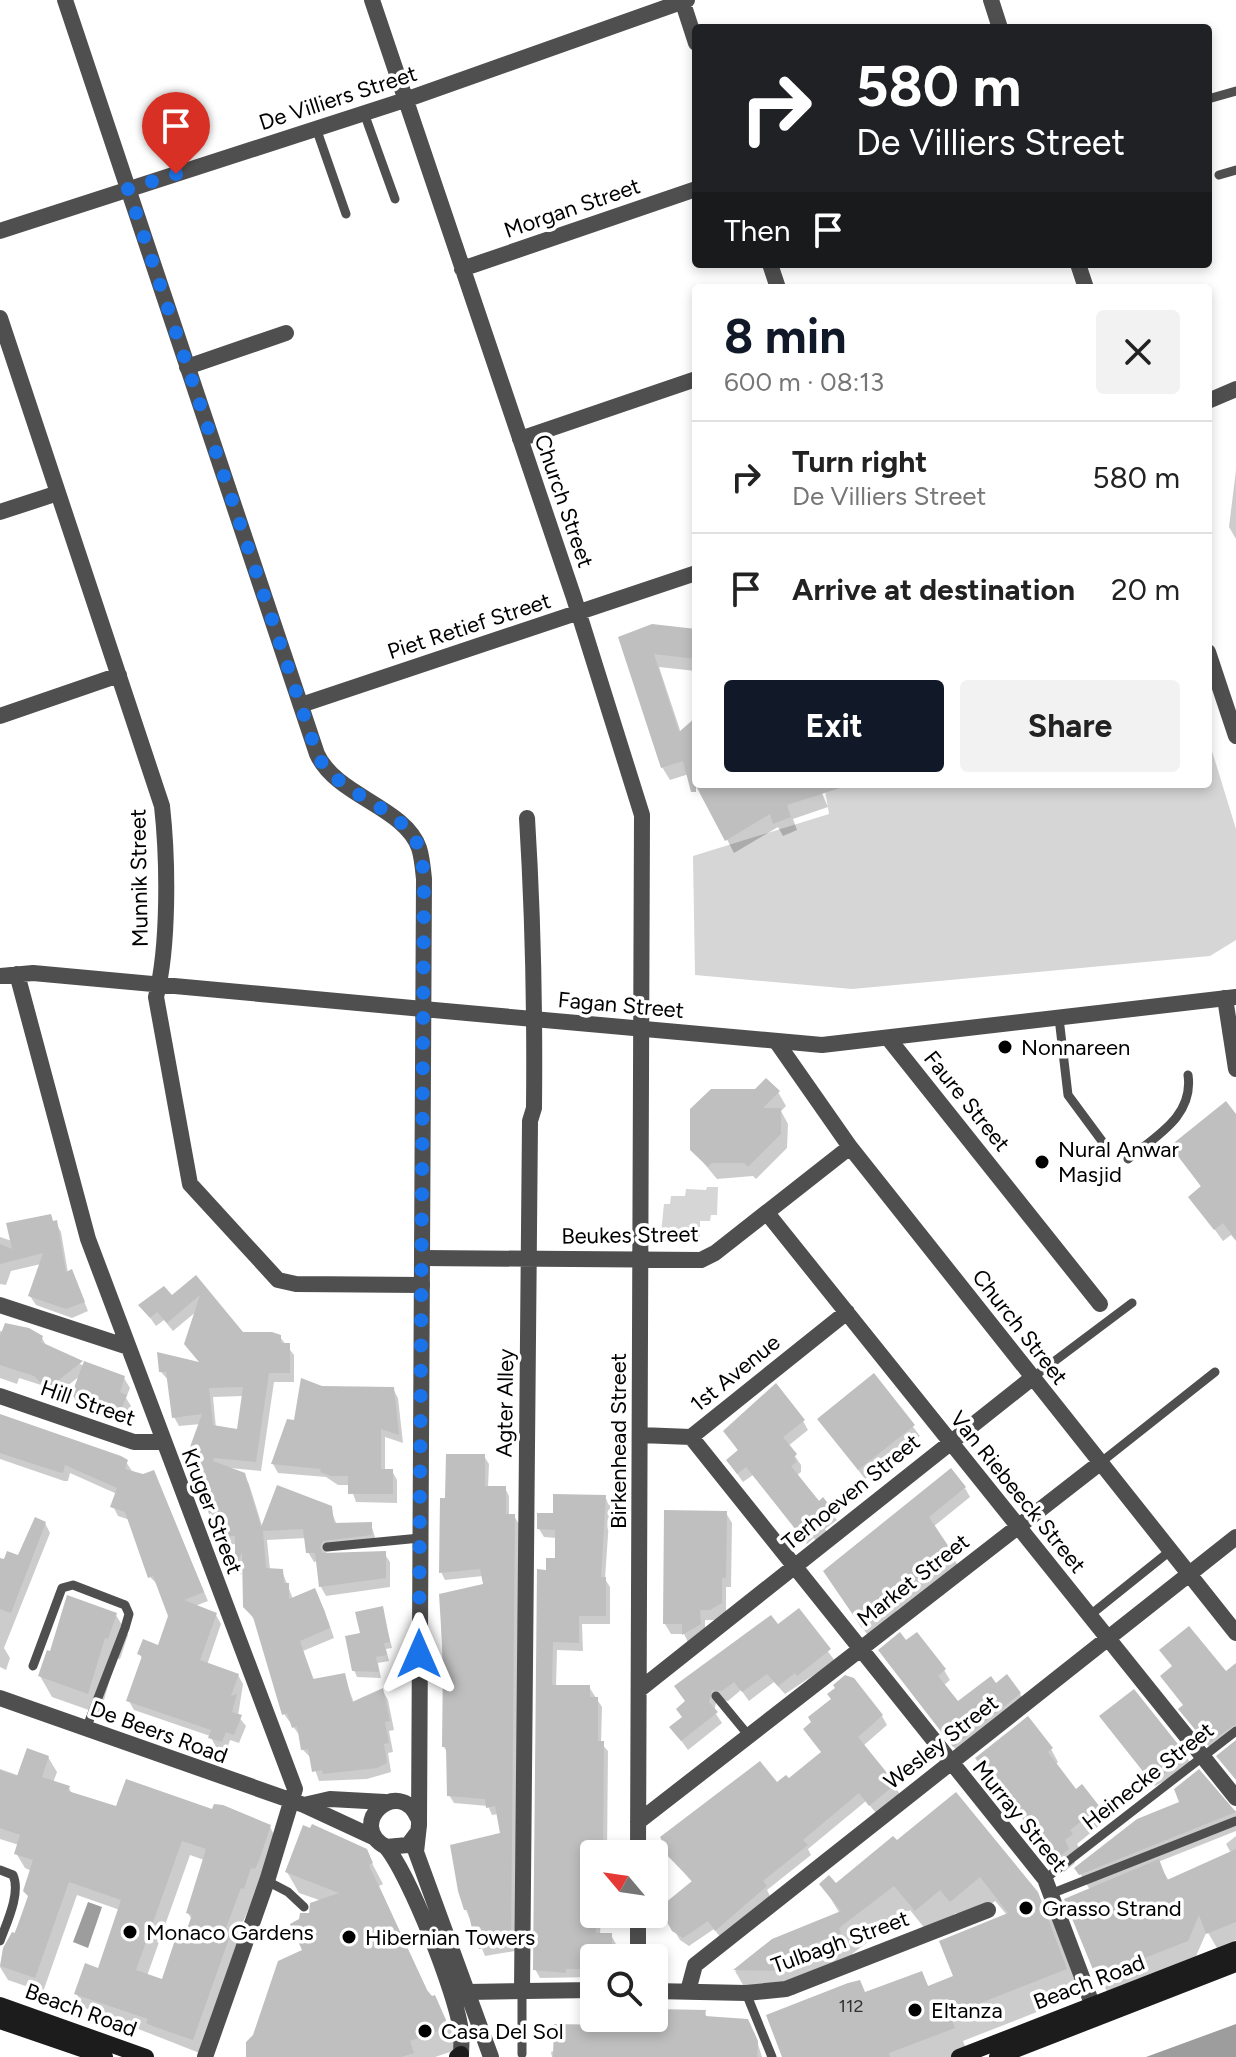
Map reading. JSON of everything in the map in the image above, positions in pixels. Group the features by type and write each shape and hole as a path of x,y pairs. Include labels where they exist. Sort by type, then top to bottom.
{"main road":[{"name":"Beach Road","path":"997,2057 1236,1949"},
{"name":"Beach Road","path":"959,2057 1236,1964"},
{"name":"Beach Road","path":"0,2005 146,2057"},
{"name":"Beach Road","path":"0,2021 105,2057"}],"street":[{"path":"65,0 324,768 386,813 418,845 424,879 417,1861 491,2057"},
{"name":"Church Street","path":"372,0 578,613 642,815 642,1029"},
{"path":"684,0 692,29"},
{"name":"De Villiers Street","path":"0,231 405,100 684,0"},
{"path":"991,0 999,24"},
{"name":"Morgan Street","path":"462,269 692,190"},
{"name":"Munnik Street","path":"0,318 162,806 165,851 163,971 156,997 190,1184 278,1280 296,1284 422,1285"},
{"path":"187,367 286,333"},
{"path":"520,439 692,380"},
{"path":"1212,399 1236,389"},
{"path":"0,512 58,493"},
{"name":"Piet Retief Street","path":"301,705 692,574"},
{"path":"1212,664 1236,736"},
{"path":"0,716 119,675"},
{"name":"Agter Alley","path":"522,1990 529,1258 535,1019 533,890 527,818"},
{"name":"Fagan Street","path":"0,976 17,974 159,984 778,1044 822,1045 1230,997"},
{"name":"Kruger Street","path":"17,974 88,1239 298,1803 205,2057"},
{"path":"1230,997 1236,1069"},
{"name":"Birkenhead Street","path":"638,1840 642,1029"},
{"name":"Faure Street","path":"888,1038 1100,1304"},
{"name":"Church Street","path":"778,1044 850,1147 1236,1633"},
{"name":"Beukes Street","path":"422,1258 708,1258 850,1147"},
{"name":"Van Riebeeck Street","path":"767,1213 1236,1798"},
{"path":"0,1305 128,1347"},
{"name":"1st Avenue","path":"640,1435 691,1437 847,1312"},
{"name":"Terhoeven Street","path":"639,1690 1032,1378"},
{"name":"Hill Street","path":"0,1396 134,1442 163,1442"},
{"name":"Murray Street","path":"691,1437 1049,1886 1095,2011"},
{"name":"Market Street","path":"638,1822 1100,1463"},
{"name":"Wesley Street","path":"688,1991 695,1965 1236,1537"},
{"name":"De Beers Road","path":"0,1698 298,1803 379,1842"},
{"path":"418,1770 407,1789 373,1813 379,1842 404,1872 446,1980 459,2021 460,2056"},
{"name":"De Beers Road","path":"298,1803 330,1799 389,1801"},
{"path":"379,1842 408,1845 418,1825 409,1804 389,1801"},
{"name":"Tulbagh Street","path":"668,1991 746,1993 786,1989 988,1910"},
{"path":"446,1980 468,1992 580,1990"}],"lane":[{"path":"1212,98 1236,91"},
{"path":"364,113 395,199"},
{"path":"316,128 346,214"},
{"path":"1219,175 1236,170"},
{"path":"1059,1018 1068,1095 1102,1141"},
{"path":"1128,1159 1175,1121 1189,1095 1188,1075"},
{"name":"Terhoeven Street","path":"1032,1378 1132,1303"},
{"name":"Market Street","path":"1100,1463 1215,1372"},
{"path":"327,1547 420,1538"},
{"path":"1089,1616 1170,1551"},
{"path":"33,1666 62,1588 73,1585 125,1605 129,1614 125,1628 86,1729"},
{"path":"716,1696 749,1736"},
{"name":"Heinecke Street","path":"1049,1886 1202,1756 1236,1731"},
{"path":"1049,1886 1236,1821"},
{"path":"0,1870 13,1875 16,1882 11,1912 0,1941"},
{"path":"267,1881 294,1896 304,1907"},
{"path":"522,1990 522,2054"},
{"path":"746,1993 772,2057"}],"shaded area":[{"path":"1212,751 1236,829 1236,940 1210,956 852,989 695,975 693,856 829,814 825,788 1212,788"},
{"path":"707,1187 718,1187 717,1215 711,1215 710,1221 700,1221 700,1240 680,1240 679,1234 661,1233 664,1204 670,1204 671,1196 685,1196 686,1189 706,1190"},
{"path":"88,1902 102,1907 88,1948 73,1942"},
{"path":"1236,2024 1236,2057 1146,2057"}],"building":[{"path":"652,624 692,629 692,659 654,654 679,732 692,721 692,788 696,788 696,792 691,792 683,761 661,768 618,637"},
{"path":"697,788 840,788 787,805 791,817 773,824 770,814 725,841"},
{"path":"766,1078 780,1091 763,1108 781,1108 781,1134 748,1167 744,1163 712,1163 708,1167 690,1150 690,1109 711,1089 755,1089"},
{"path":"1226,1101 1236,1114 1236,1240 1223,1223 1214,1230 1188,1197 1201,1186 1170,1146"},
{"path":"51,1214 53,1221 57,1220 66,1272 72,1269 85,1302 66,1309 28,1296 43,1253 0,1264 0,1244 12,1249 6,1223"},
{"path":"196,1275 243,1332 272,1332 281,1335 281,1343 290,1343 290,1373 269,1373 256,1462 214,1458 213,1461 245,1473 261,1527 277,1485 332,1506 334,1523 372,1522 372,1535 323,1541 320,1547 323,1553 386,1551 386,1578 319,1587 315,1553 306,1553 303,1529 263,1531 266,1568 283,1569 284,1583 289,1583 289,1599 315,1588 325,1612 330,1628 300,1641 313,1679 345,1673 352,1702 383,1688 390,1721 385,1722 389,1743 384,1744 387,1763 377,1768 323,1774 322,1770 312,1772 308,1749 301,1750 297,1726 292,1728 287,1713 282,1715 253,1617 243,1607 242,1552 235,1569 235,1536 216,1536 215,1512 209,1514 196,1471 190,1447 202,1414 172,1418 166,1372 159,1372 157,1352 199,1362 184,1344 200,1295 167,1323 157,1312 150,1318 138,1305 164,1286 172,1295","holes":["243,1387 237,1429 213,1425 209,1388"]},
{"path":"5,1323 29,1328 43,1336 41,1342 83,1361 47,1389 34,1376 0,1365 0,1336"},
{"path":"84,1361 125,1376 120,1392 127,1395 121,1410 114,1407 113,1411 71,1396"},
{"path":"874,1373 915,1425 858,1470 817,1419"},
{"path":"301,1378 322,1386 394,1387 399,1435 381,1429 381,1469 393,1469 393,1494 348,1494 348,1476 331,1476 320,1472 321,1469 271,1464 287,1419 294,1420"},
{"path":"776,1383 805,1420 783,1437 797,1454 794,1457 797,1462 791,1466 819,1501 823,1497 833,1510 821,1519 826,1526 813,1537 807,1530 801,1536 746,1467 737,1474 726,1460 738,1450 723,1431"},
{"path":"0,1414 121,1456 128,1460 125,1469 143,1474 154,1470 204,1592 184,1600 217,1613 200,1660 239,1674 231,1696 237,1694 232,1712 242,1715 234,1735 226,1732 222,1742 208,1738 211,1730 126,1701 142,1656 137,1654 143,1639 158,1645 168,1616 153,1576 148,1578 125,1512 110,1507 117,1488 65,1465 63,1473 0,1453"},
{"path":"446,1454 485,1454 485,1486 506,1486 506,1514 515,1514 511,1943 479,1949 475,1929 472,1929 468,1910 464,1910 458,1891 450,1845 500,1833 495,1806 486,1808 485,1799 447,1796 446,1747 442,1747 443,1659 439,1594 483,1584 480,1569 439,1573 440,1498 445,1498"},
{"path":"951,1468 966,1487 929,1517 955,1556 892,1600 886,1611 862,1628 823,1571"},
{"path":"553,1494 606,1495 601,1577 606,1577 606,1616 579,1616 579,1643 553,1642 552,1685 590,1685 590,1697 598,1697 598,1741 604,1741 603,1840 580,1840 580,1928 595,1928 596,1933 612,1933 612,1944 580,1944 580,1969 566,1969 566,1973 533,1970 537,1569 546,1570 546,1558 555,1558 555,1530 537,1529 537,1513 553,1513"},
{"path":"664,1510 727,1511 726,1578 722,1578 722,1603 710,1610 700,1610 701,1624 682,1635 682,1624 663,1624"},
{"path":"35,1517 46,1522 11,1613 0,1609 0,1558 4,1559 7,1551 18,1555"},
{"path":"67,1595 117,1613 108,1639 105,1638 88,1694 38,1676 47,1650 50,1651"},
{"path":"383,1606 390,1642 384,1643 387,1655 376,1657 379,1672 352,1671 345,1636 360,1633 355,1612"},
{"path":"799,1608 831,1649 797,1676 795,1673 778,1686 767,1674 742,1692 734,1682 722,1691 712,1690 709,1702 718,1712 681,1741 669,1727 682,1717 676,1709 685,1701 674,1686 771,1615 778,1624"},
{"path":"1189,1626 1226,1671 1236,1663 1236,1724 1207,1744 1178,1709 1183,1705 1160,1676 1172,1666 1159,1650"},
{"path":"900,1632 906,1640 917,1632 946,1669 938,1676 958,1701 991,1676 996,1683 1007,1674 1021,1693 953,1747 878,1650"},
{"path":"845,1675 854,1678 883,1715 858,1737 896,1784 869,1806 859,1793 803,1840 808,1845 763,1881 767,1886 715,1931 708,1921 683,1938 672,1931 668,1924 668,1901 692,1881 668,1856 668,1840 660,1837 760,1761 777,1782 786,1775 789,1778 821,1752 803,1729 811,1722 808,1717 831,1699 827,1694 835,1688 833,1685"},
{"path":"1134,1689 1189,1758 1156,1779 1149,1779 1099,1716"},
{"path":"1028,1716 1053,1748 1048,1752 1076,1789 1082,1784 1100,1807 1070,1830 1073,1834 1065,1840 1069,1849 1055,1860 975,1758"},
{"path":"1236,1740 1236,1780 1216,1756"},
{"path":"27,1748 49,1756 42,1777 70,1786 68,1791 116,1806 126,1779 212,1809 214,1804 223,1805 271,1825 259,1861 255,1869 251,1868 244,1889 241,1888 226,1928 232,1930 193,2040 146,2023 148,2019 74,1994 85,1963 98,1968 121,1900 69,1882 35,1978 0,1966 3,1948 12,1932 15,1933 28,1896 23,1891 33,1860 14,1854 20,1835 0,1828 0,1770 17,1776","holes":["182,1841 206,1849 186,1913 192,1915 182,1942 175,1940 162,1979 136,1970"]},
{"path":"1199,1769 1236,1812 1079,1875 1074,1868 1137,1819 1179,1802 1174,1789"},
{"path":"956,1792 1038,1892 1067,1969 950,2015 955,2028 889,2053 890,2057 782,2057 766,2015 860,1980 865,1992 922,1971 928,1986 953,1976 939,1941 1008,1913 980,1877 950,1902 940,1890 915,1911 894,1886 839,1928 841,1933 785,1955 790,1962 780,1971 733,1970 772,1939 841,1911 819,1884 829,1875 836,1883 893,1836 897,1840"},
{"name":"Hibernian Towers","path":"312,1824 367,1849 373,1863 369,1865 427,1990 432,1996 435,1995 446,2020 441,2030 410,2041 414,2053 401,2057 246,2057 246,2042 253,2035 278,1961 302,1950 290,1924 299,1919 300,1913 309,1913 310,1903 339,1893 285,1872 303,1825 310,1828"},
{"path":"1236,1849 1236,1922 1206,1934 1199,1915 1188,1941 1096,1977 1064,1899 1159,1859 1167,1880"},
{"path":"668,2009 706,2010 705,2016 748,2019 758,2041 757,2057 553,2057 554,2024 580,2024 580,2032 668,2032"}],"place":[{"name":"Nonnareen","path":"1005,1047"},
{"name":"Nural Anwar Masjid","path":"1042,1162"},
{"name":"Grasso Strand","path":"1026,1908"},
{"name":"Monaco Gardens","path":"130,1932"},
{"name":"Hibernian Towers","path":"349,1937"},
{"name":"Eltanza","path":"915,2010"},
{"name":"Casa Del Sol","path":"425,2031"}],"route":[{"path":"176,174 128,189 317,754 333,778 405,829 418,845 424,879 419,1654"}]}
